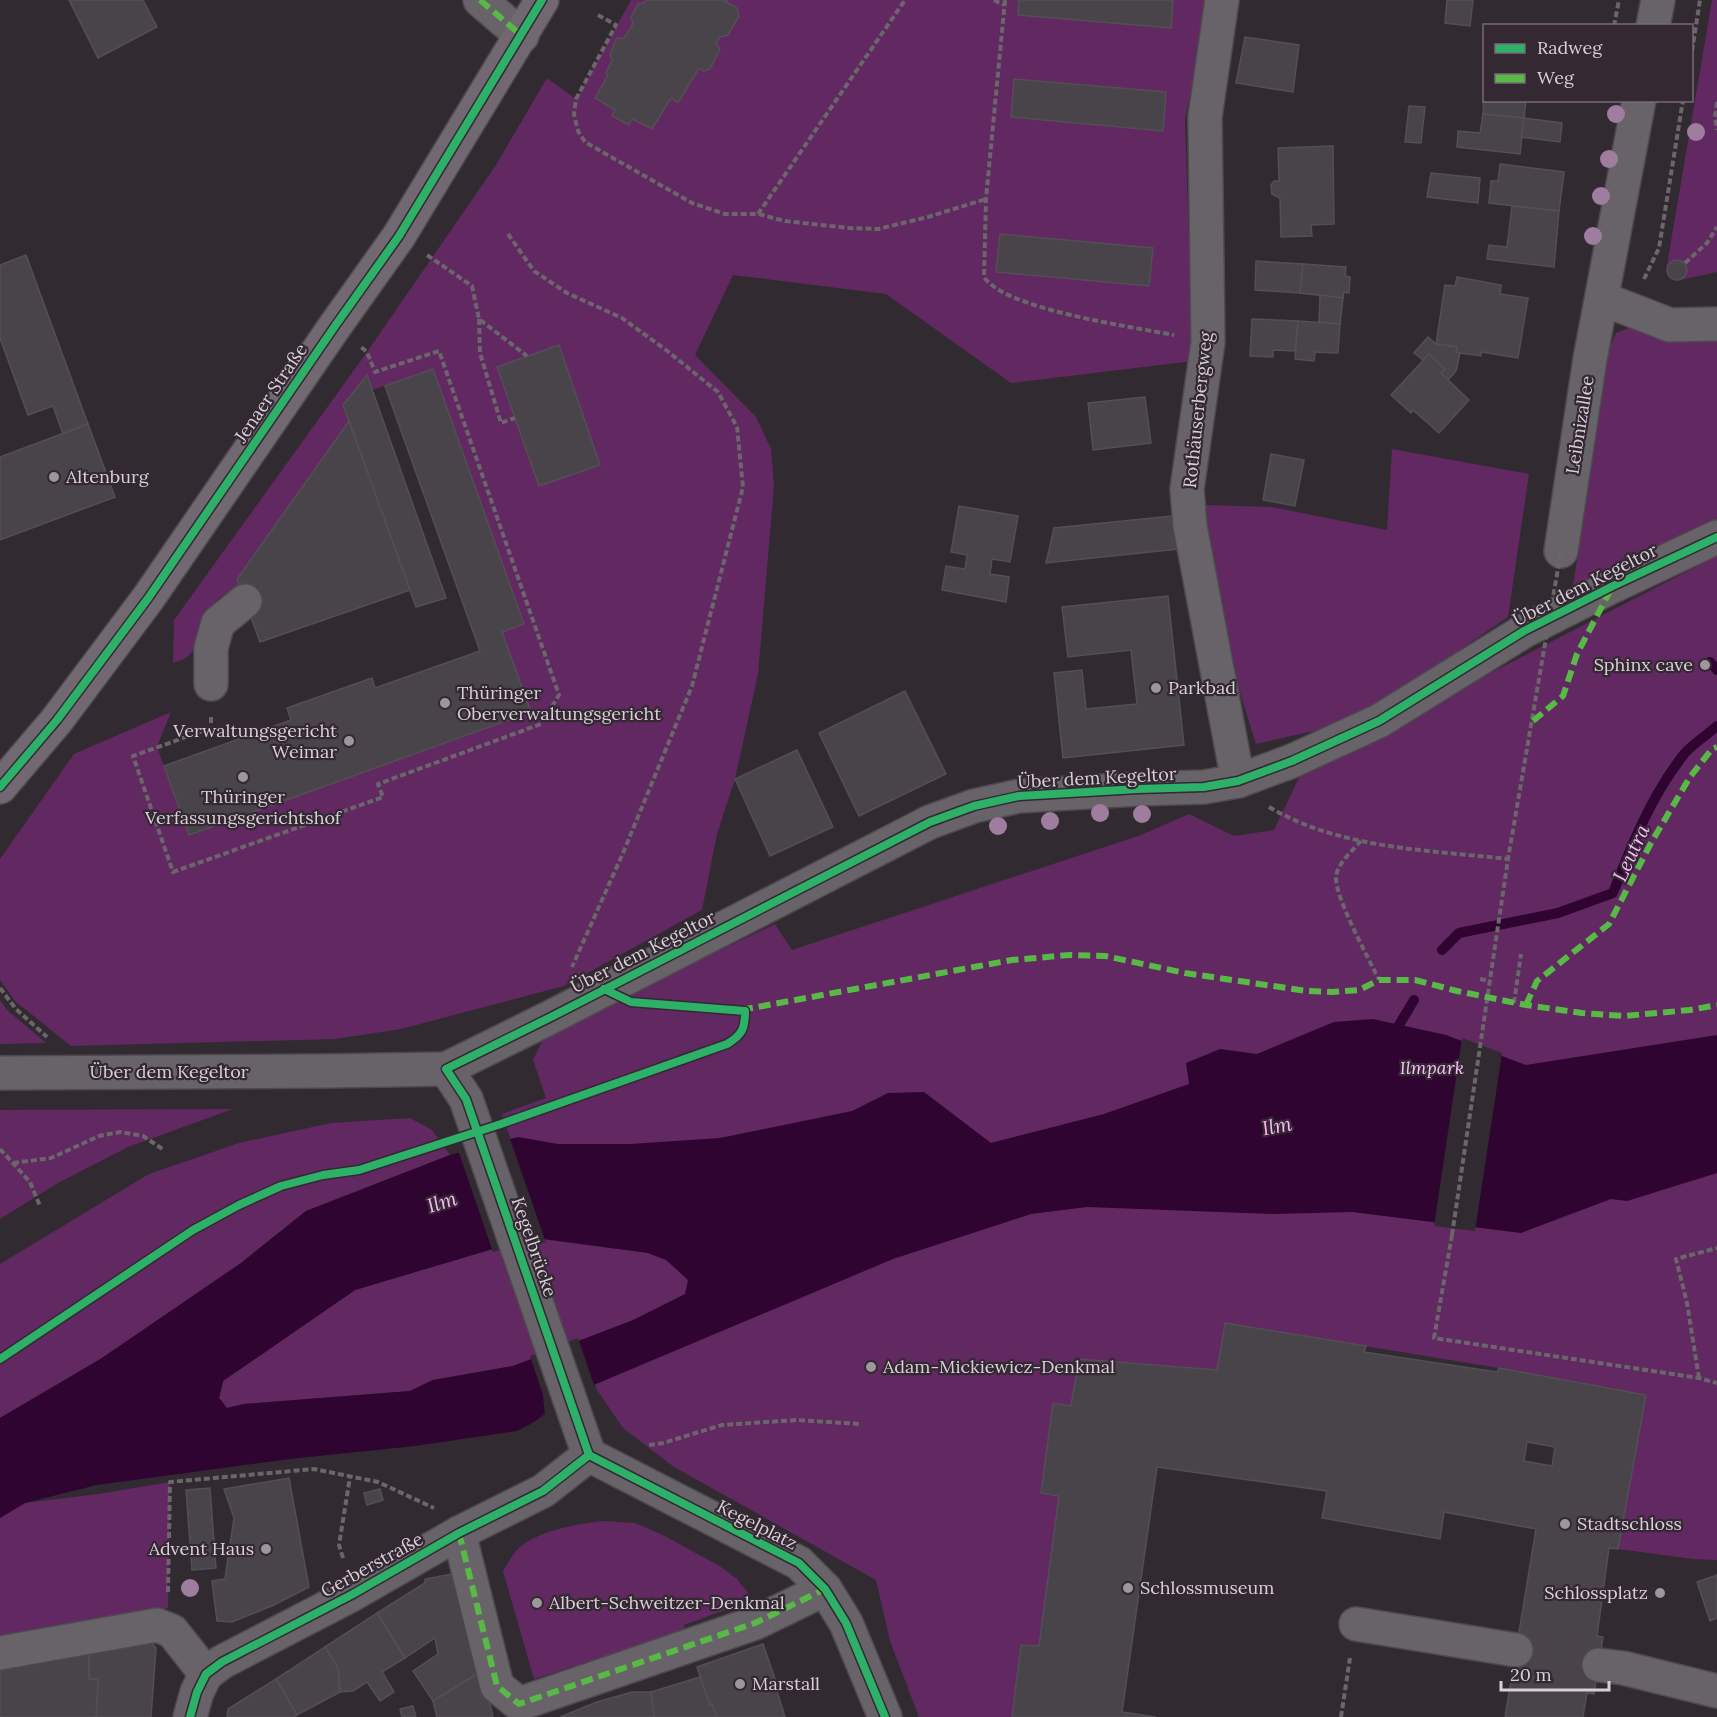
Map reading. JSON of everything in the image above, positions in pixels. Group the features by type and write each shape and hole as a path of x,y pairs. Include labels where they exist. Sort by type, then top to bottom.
{"main road":[{"name":"Jenaer Straße","path":"0,787 28,757 169,569 399,236 542,0"}],"street":[{"path":"480,0 522,36"},
{"name":"Rothäuserbergweg","path":"1222,0 1205,117 1208,342 1187,489 1190,526 1238,781"},
{"path":"1653,24 1658,0"},
{"name":"Leibnizallee","path":"1561,551 1590,359 1616,304 1639,102"},
{"path":"1616,304 1670,325 1717,324"},
{"name":"Über dem Kegeltor","path":"0,1073 314,1072 446,1069 930,822 974,806 1019,796 1204,787 1238,781 1292,761 1379,721 1524,631 1717,537"},
{"path":"211,684 211,648 218,623 245,601"},
{"name":"Kegelbrücke","path":"446,1069 466,1099 589,1455"},
{"name":"Gerberstraße","path":"206,1674 222,1662 353,1594 459,1533 543,1491 589,1455"},
{"name":"Kegelplatz","path":"589,1455 799,1563 825,1589 846,1623 885,1717"},
{"path":"459,1533 497,1686 519,1704 755,1623 825,1589"},
{"path":"1356,1624 1516,1650"},
{"path":"0,1653 158,1625 172,1631 206,1674 197,1692 190,1717"},
{"path":"1599,1665 1623,1668 1717,1691"}],"path":[{"path":"758,214 904,0"},
{"path":"994,0 1005,3 987,199 984,277 990,285 1025,302 1058,313 1175,335"},
{"path":"1614,24 1618,0"},
{"path":"1693,45 1700,0"},
{"path":"598,15 616,25 576,99 574,114 578,131 585,142 692,203 725,214 758,214 785,221 878,229 987,199"},
{"path":"1616,304 1659,248 1683,102"},
{"path":"1717,102 1715,117 1717,130"},
{"path":"1685,264 1707,243 1717,227"},
{"path":"508,234 534,272 567,293 622,318 718,392 737,427 743,488 692,686 623,853 551,1017"},
{"path":"430,257 472,286 479,319 480,353 501,423 515,418"},
{"path":"479,319 527,356"},
{"path":"211,684 212,728 133,756 173,872 383,797 378,784 541,724 559,695 439,351 375,372 367,352 335,326"},
{"path":"1561,551 1508,859 1452,1235 1434,1338 1699,1378 1717,1383"},
{"path":"1238,781 1270,808 1298,822 1361,841 1508,859"},
{"path":"1361,841 1347,856 1336,875 1341,901 1379,981"},
{"path":"1514,1003 1521,954"},
{"path":"1480,979 1490,981"},
{"path":"0,988 16,1009 48,1038"},
{"path":"13,1163 51,1158 83,1142 109,1133 120,1132 143,1136 164,1150"},
{"path":"0,1149 30,1182 40,1206"},
{"path":"1699,1378 1687,1303 1676,1259 1717,1248"},
{"path":"642,1446 663,1443 722,1425 797,1420 861,1424"},
{"path":"172,1631 168,1608 170,1482 314,1469 378,1482 438,1510 459,1533"},
{"path":"350,1477 339,1545 353,1594"},
{"path":"1341,1717 1356,1624"}],"green space":[{"path":"631,0 1209,0 1185,120 1193,361 1011,383 886,294 733,275 695,355 756,417 771,449 774,487 758,674 735,779 717,834 702,910 564,986 401,1029 335,1039 71,1046 15,1001 0,980 0,859 74,754 171,712 157,747 189,835 531,712 502,632 524,623 433,369 372,390 240,586 215,602 202,623 191,653 173,663 174,620 367,352 496,165 547,78 576,99"},
{"path":"1712,0 1717,0 1717,272 1680,280 1673,279 1667,273 1667,265"},
{"path":"1634,326 1717,339 1717,522 1572,592 1578,553 1575,533 1607,354 1616,333"},
{"path":"1392,449 1529,474 1508,617 1382,703 1327,728 1256,744 1225,645 1206,539 1206,505 1272,507 1387,530"},
{"name":"Ilmpark","path":"1717,556 1717,1560 1618,1549 1646,1395 1499,1368 1225,1323 1217,1370 1079,1359 1071,1406 1054,1403 1041,1493 1059,1496 1039,1646 1021,1645 1012,1717 919,1717 890,1641 876,1580 674,1467 623,1428 597,1390 580,1341 513,1366 433,1380 410,1391 244,1404 227,1408 219,1398 223,1381 355,1290 486,1251 535,1238 545,1239 502,1114 546,1098 533,1060 546,1033 775,924 792,950 1141,835 1189,814 1234,836 1274,830 1305,765 1382,735 1483,677"},
{"path":"0,1000 7,1010 46,1043 0,1044"},
{"path":"233,1109 128,1147 58,1183 0,1219 0,1110"},
{"path":"410,1118 432,1130 450,1155 306,1211 241,1263 102,1358 0,1418 0,1264 149,1174 239,1143 331,1123"},
{"path":"170,1482 168,1608 0,1635 0,1518 25,1503"},
{"path":"603,1521 635,1523 663,1535 721,1567 737,1579 749,1594 747,1602 684,1625 685,1630 534,1679 503,1571 516,1551 534,1538 569,1527"}],"water":[{"name":"Ilm","path":"1373,1019 1446,1035 1526,1065 1717,1035 1717,1173 1627,1201 1611,1199 1521,1233 1352,1212 1273,1214 1087,1207 1031,1214 893,1259 570,1395 534,1422 517,1431 415,1446 290,1459 97,1485 25,1503 0,1518 0,1418 102,1358 241,1263 306,1211 450,1155 518,1137 558,1144 630,1144 720,1138 852,1111 888,1093 924,1092 991,1143 1104,1114 1189,1084 1186,1063 1220,1049 1257,1054 1334,1022","holes":["535,1238 648,1253 666,1260 688,1280 685,1294 633,1320 513,1366 433,1380 410,1391 244,1404 227,1408 219,1398 223,1381 355,1290"]}],"pier":[{"path":"1462,1038 1502,1053 1475,1231 1434,1226"},
{"path":"509,1136 546,1243 535,1241 493,1252 458,1150"},
{"path":"578,1338 595,1388 571,1398 545,1417 543,1395 530,1356"}],"building":[{"path":"69,0 143,0 157,27 98,58"},
{"path":"646,0 727,0 726,2 737,8 739,16 728,35 720,37 716,43 720,49 710,69 704,71 699,68 678,103 671,98 652,129 632,119 629,125 612,116 615,110 595,98 608,75 606,73 612,60 610,53 617,38 624,38 633,24 631,17 638,4"},
{"path":"1019,0 1173,0 1171,28 1018,15"},
{"path":"1447,0 1473,0 1470,26 1445,23"},
{"path":"1245,37 1299,45 1293,92 1236,83"},
{"path":"1014,79 1166,92 1163,131 1011,117"},
{"path":"1484,102 1526,102 1524,118 1483,114"},
{"path":"1409,106 1425,107 1421,143 1405,142"},
{"path":"1483,114 1524,118 1520,154 1457,147 1458,131 1480,133"},
{"path":"1524,118 1562,123 1560,142 1521,137"},
{"path":"1333,146 1334,224 1311,225 1312,236 1281,237 1280,198 1272,194 1271,185 1274,181 1279,181 1278,148"},
{"path":"1500,164 1564,172 1559,211 1489,203 1491,181 1498,181"},
{"path":"1431,173 1480,178 1478,203 1427,197"},
{"path":"1512,206 1559,211 1554,267 1487,259 1489,245 1507,247"},
{"path":"1000,234 1153,248 1149,286 996,272"},
{"path":"26,255 88,424 63,434 53,406 28,415 0,338 0,265"},
{"path":"1677,260 1684,263 1687,270 1684,277 1677,280 1670,277 1667,270 1670,263"},
{"path":"1256,261 1303,264 1300,293 1255,290"},
{"path":"1303,264 1346,267 1345,276 1350,277 1349,293 1344,292 1343,298 1300,293"},
{"path":"1457,277 1501,285 1500,294 1528,298 1518,358 1481,352 1481,356 1460,353 1456,352 1457,347 1436,344 1445,285 1455,286"},
{"path":"1320,295 1343,298 1340,324 1319,322"},
{"path":"1252,319 1298,321 1295,351 1273,350 1273,357 1250,356"},
{"path":"1298,321 1340,324 1338,353 1315,352 1314,361 1295,359"},
{"path":"1428,337 1436,344 1457,347 1456,352 1460,353 1456,371 1448,380 1441,373 1445,369 1429,354 1423,360 1414,353"},
{"path":"559,345 600,465 539,486 497,367"},
{"path":"1429,354 1445,369 1441,373 1469,400 1439,433 1413,410 1411,413 1391,395"},
{"path":"433,369 524,624 502,632 531,712 189,835 164,766 291,720 287,708 372,678 375,688 480,651 385,386"},
{"path":"367,375 446,598 416,607 343,405"},
{"path":"1145,397 1151,443 1093,450 1088,403"},
{"path":"349,421 410,590 260,642 237,579"},
{"name":"Altenburg","path":"88,424 115,497 0,540 0,457"},
{"path":"1271,454 1304,460 1295,506 1263,500"},
{"path":"959,506 1018,516 1010,562 992,559 990,574 1009,577 1006,602 942,590 946,566 965,569 967,555 951,552"},
{"path":"1172,516 1178,549 1046,563 1054,528"},
{"name":"Parkbad","path":"1168,596 1184,745 1063,758 1054,673 1082,670 1086,709 1137,704 1131,650 1068,657 1062,607"},
{"path":"905,691 946,774 859,816 819,733"},
{"path":"797,750 833,827 770,856 735,779"},
{"name":"Stadtschloss","path":"1225,1323 1366,1346 1364,1352 1497,1372 1499,1368 1646,1395 1618,1549 1609,1548 1597,1636 1603,1637 1594,1694 1587,1693 1583,1717 1505,1717 1536,1529 1444,1512 1440,1539 1322,1518 1327,1491 1157,1467 1122,1712 1156,1717 1012,1717 1021,1645 1039,1646 1059,1496 1041,1493 1053,1403 1071,1406 1079,1359 1217,1370","holes":["1527,1442 1555,1447 1552,1466 1524,1461"]},
{"name":"Advent Haus","path":"289,1478 309,1587 274,1605 232,1622 217,1621 212,1581 225,1579 234,1518 224,1489"},
{"path":"210,1488 216,1568 192,1570 186,1490"},
{"path":"380,1489 383,1500 367,1505 364,1493"},
{"path":"457,1573 482,1671 433,1701 413,1671 438,1654 435,1638 405,1658 377,1613 425,1583 425,1579"},
{"path":"1717,1575 1717,1618 1710,1621 1697,1582"},
{"path":"377,1613 405,1658 382,1672 394,1692 380,1701 367,1682 353,1691 340,1692 338,1668 325,1647"},
{"path":"149,1640 156,1648 151,1717 96,1717 98,1680 89,1679 89,1652"},
{"name":"Marstall","path":"763,1644 779,1690 777,1691 785,1717 717,1717 712,1704 710,1705 697,1667"},
{"path":"325,1647 338,1668 340,1692 297,1715 276,1679"},
{"path":"89,1652 89,1679 98,1680 96,1717 0,1717 0,1666"},
{"path":"482,1671 493,1717 437,1717 433,1701"},
{"path":"700,1677 717,1717 654,1717 651,1692"},
{"path":"276,1679 297,1715 294,1717 227,1717 228,1709"},
{"path":"632,1692 651,1692 654,1717 560,1717 597,1702"},
{"path":"413,1706 416,1717 402,1717 400,1709"}],"waterway":[{"name":"Leutra","path":"1710,662 1717,670"},
{"name":"Leutra","path":"1442,950 1459,933 1558,913 1613,893 1635,838 1662,785 1685,753 1717,726"},
{"name":"Leutra","path":"1393,1035 1414,1000"}],"tunnel":[{"path":"1516,1650 1599,1665"}],"marked path":[{"path":"480,0 522,36"},
{"path":"1533,721 1563,696 1577,654 1611,589"},
{"path":"1526,1005 1537,981 1609,924 1651,843 1690,777 1712,749 1717,747"},
{"path":"741,1010 1012,960 1070,955 1105,956 1185,973 1307,991 1359,990 1379,980 1415,980 1526,1005 1582,1013 1624,1016 1717,1005"},
{"path":"459,1533 497,1686 519,1704 755,1623 825,1589"}],"cycle path":[{"path":"0,787 57,720 149,597 399,236 542,0"},
{"path":"885,1717 846,1623 825,1589 799,1563 589,1455 466,1099 446,1069 930,822 974,806 1019,796 1204,787 1238,781 1292,761 1379,721 1524,631 1717,537"},
{"path":"0,1359 193,1230 281,1186 323,1175 359,1170 501,1124 727,1044 736,1038 743,1027 745,1011 631,1002 604,989"},
{"path":"190,1717 197,1692 206,1674 222,1662 353,1594 459,1533 543,1491 589,1455"}],"place":[{"name":"Altenburg","path":"54,477"},
{"name":"Sphinx cave","path":"1705,665"},
{"name":"Parkbad","path":"1156,688"},
{"name":"Thüringer Oberverwaltungsgericht","path":"445,703"},
{"name":"Verwaltungsgericht Weimar","path":"349,741"},
{"name":"Thüringer Verfassungsgerichtshof","path":"243,777"},
{"name":"Adam-Mickiewicz-Denkmal","path":"871,1367"},
{"name":"Stadtschloss","path":"1565,1524"},
{"name":"Advent Haus","path":"266,1549"},
{"name":"Schlossmuseum","path":"1128,1588"},
{"name":"Schlossplatz","path":"1660,1593"},
{"name":"Albert-Schweitzer-Denkmal","path":"537,1603"},
{"name":"Marstall","path":"740,1684"}]}
